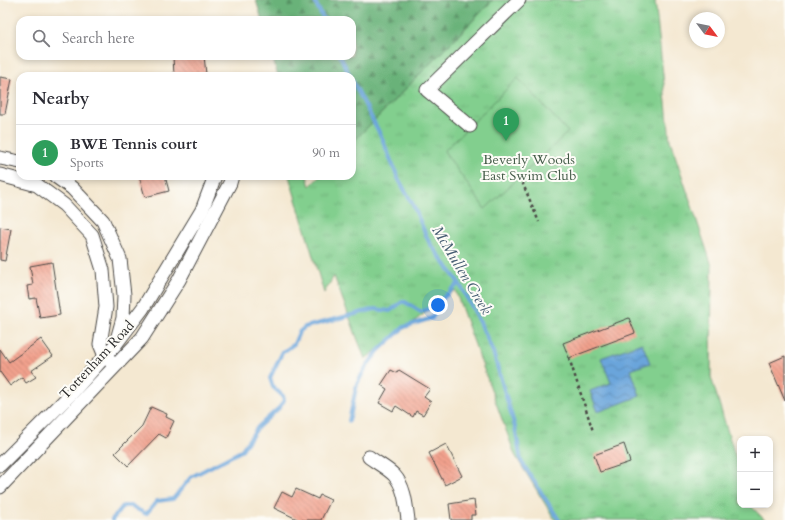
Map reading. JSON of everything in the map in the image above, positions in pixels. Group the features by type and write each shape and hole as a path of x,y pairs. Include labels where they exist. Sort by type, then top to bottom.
{"street":[{"path":"470,126 428,90 519,0"},
{"path":"0,158 16,161"},
{"path":"0,174 16,179"},
{"path":"20,180 37,185 64,205 92,235 103,270 106,307 100,344 105,356 119,363"},
{"path":"61,180 72,188 102,221 120,260 124,295 123,318 115,345 119,363"},
{"name":"Tottenham Road","path":"0,465 71,394 115,345 143,308 174,259 202,210 213,180"},
{"name":"Tottenham Road","path":"0,487 142,338 179,280 231,180"},
{"path":"369,457 394,476 404,496 408,520"}],"path":[{"path":"520,177 539,222"},
{"path":"569,358 593,431"}],"green space":[{"path":"256,0 493,0 356,139 356,72 277,72 273,60 356,60 356,16 261,16"},
{"name":"Beverly Woods East Swim Club","path":"493,0 655,0 670,140 712,266 711,377 737,462 737,508 753,508 765,520 555,520 515,455 455,290 365,359 334,276 324,293 290,180 308,180 310,186 316,180 356,180 356,139"},
{"path":"518,78 568,132 485,209 444,151"}],"water":[{"path":"642,343 650,363 631,370 640,396 598,412 590,391 611,383 601,358"}],"building":[{"path":"173,60 204,60 206,72 174,72"},
{"path":"0,77 12,79 5,114 0,114"},
{"path":"140,180 166,180 169,191 145,197"},
{"path":"0,227 11,229 5,261 0,260"},
{"path":"52,262 60,315 40,318 36,298 29,299 27,286 33,285 30,266"},
{"path":"629,318 635,333 569,358 563,343"},
{"path":"41,339 53,356 31,371 36,377 26,383 22,377 10,386 0,372 0,349 9,362"},
{"path":"785,356 785,401 769,363"},
{"path":"391,370 397,373 399,370 430,389 424,397 431,402 423,415 416,411 413,417 396,406 393,411 379,403 387,389 381,385"},
{"path":"151,407 167,414 166,417 174,421 166,438 159,434 128,466 115,453 142,426"},
{"path":"446,444 462,476 445,485 429,453"},
{"path":"624,444 630,462 600,472 594,455"},
{"path":"296,489 318,499 320,495 331,500 321,520 299,520 274,508 282,492 292,497"},
{"path":"474,500 476,515 471,515 471,520 451,520 449,504"}],"waterway":[{"name":"McMullen Creek","path":"314,0 322,16"},
{"name":"McMullen Creek","path":"342,60 348,72"},
{"name":"McMullen Creek","path":"356,88 381,136 398,178 413,205 429,242 459,283 479,320 493,352 515,427 521,461 559,520"},
{"path":"349,421 357,384 366,367 379,350 404,327 432,318 442,299 459,283"},
{"path":"112,520 123,506 131,506 146,514 157,501 173,499 191,477 241,451 258,427 280,407 284,400 283,396 273,387 270,378 282,353 294,344 299,332 305,327 375,309 390,311 402,302 405,302 421,312 440,304"}],"place":[{"name":"BWE Tennis court","path":"506,141"}]}
